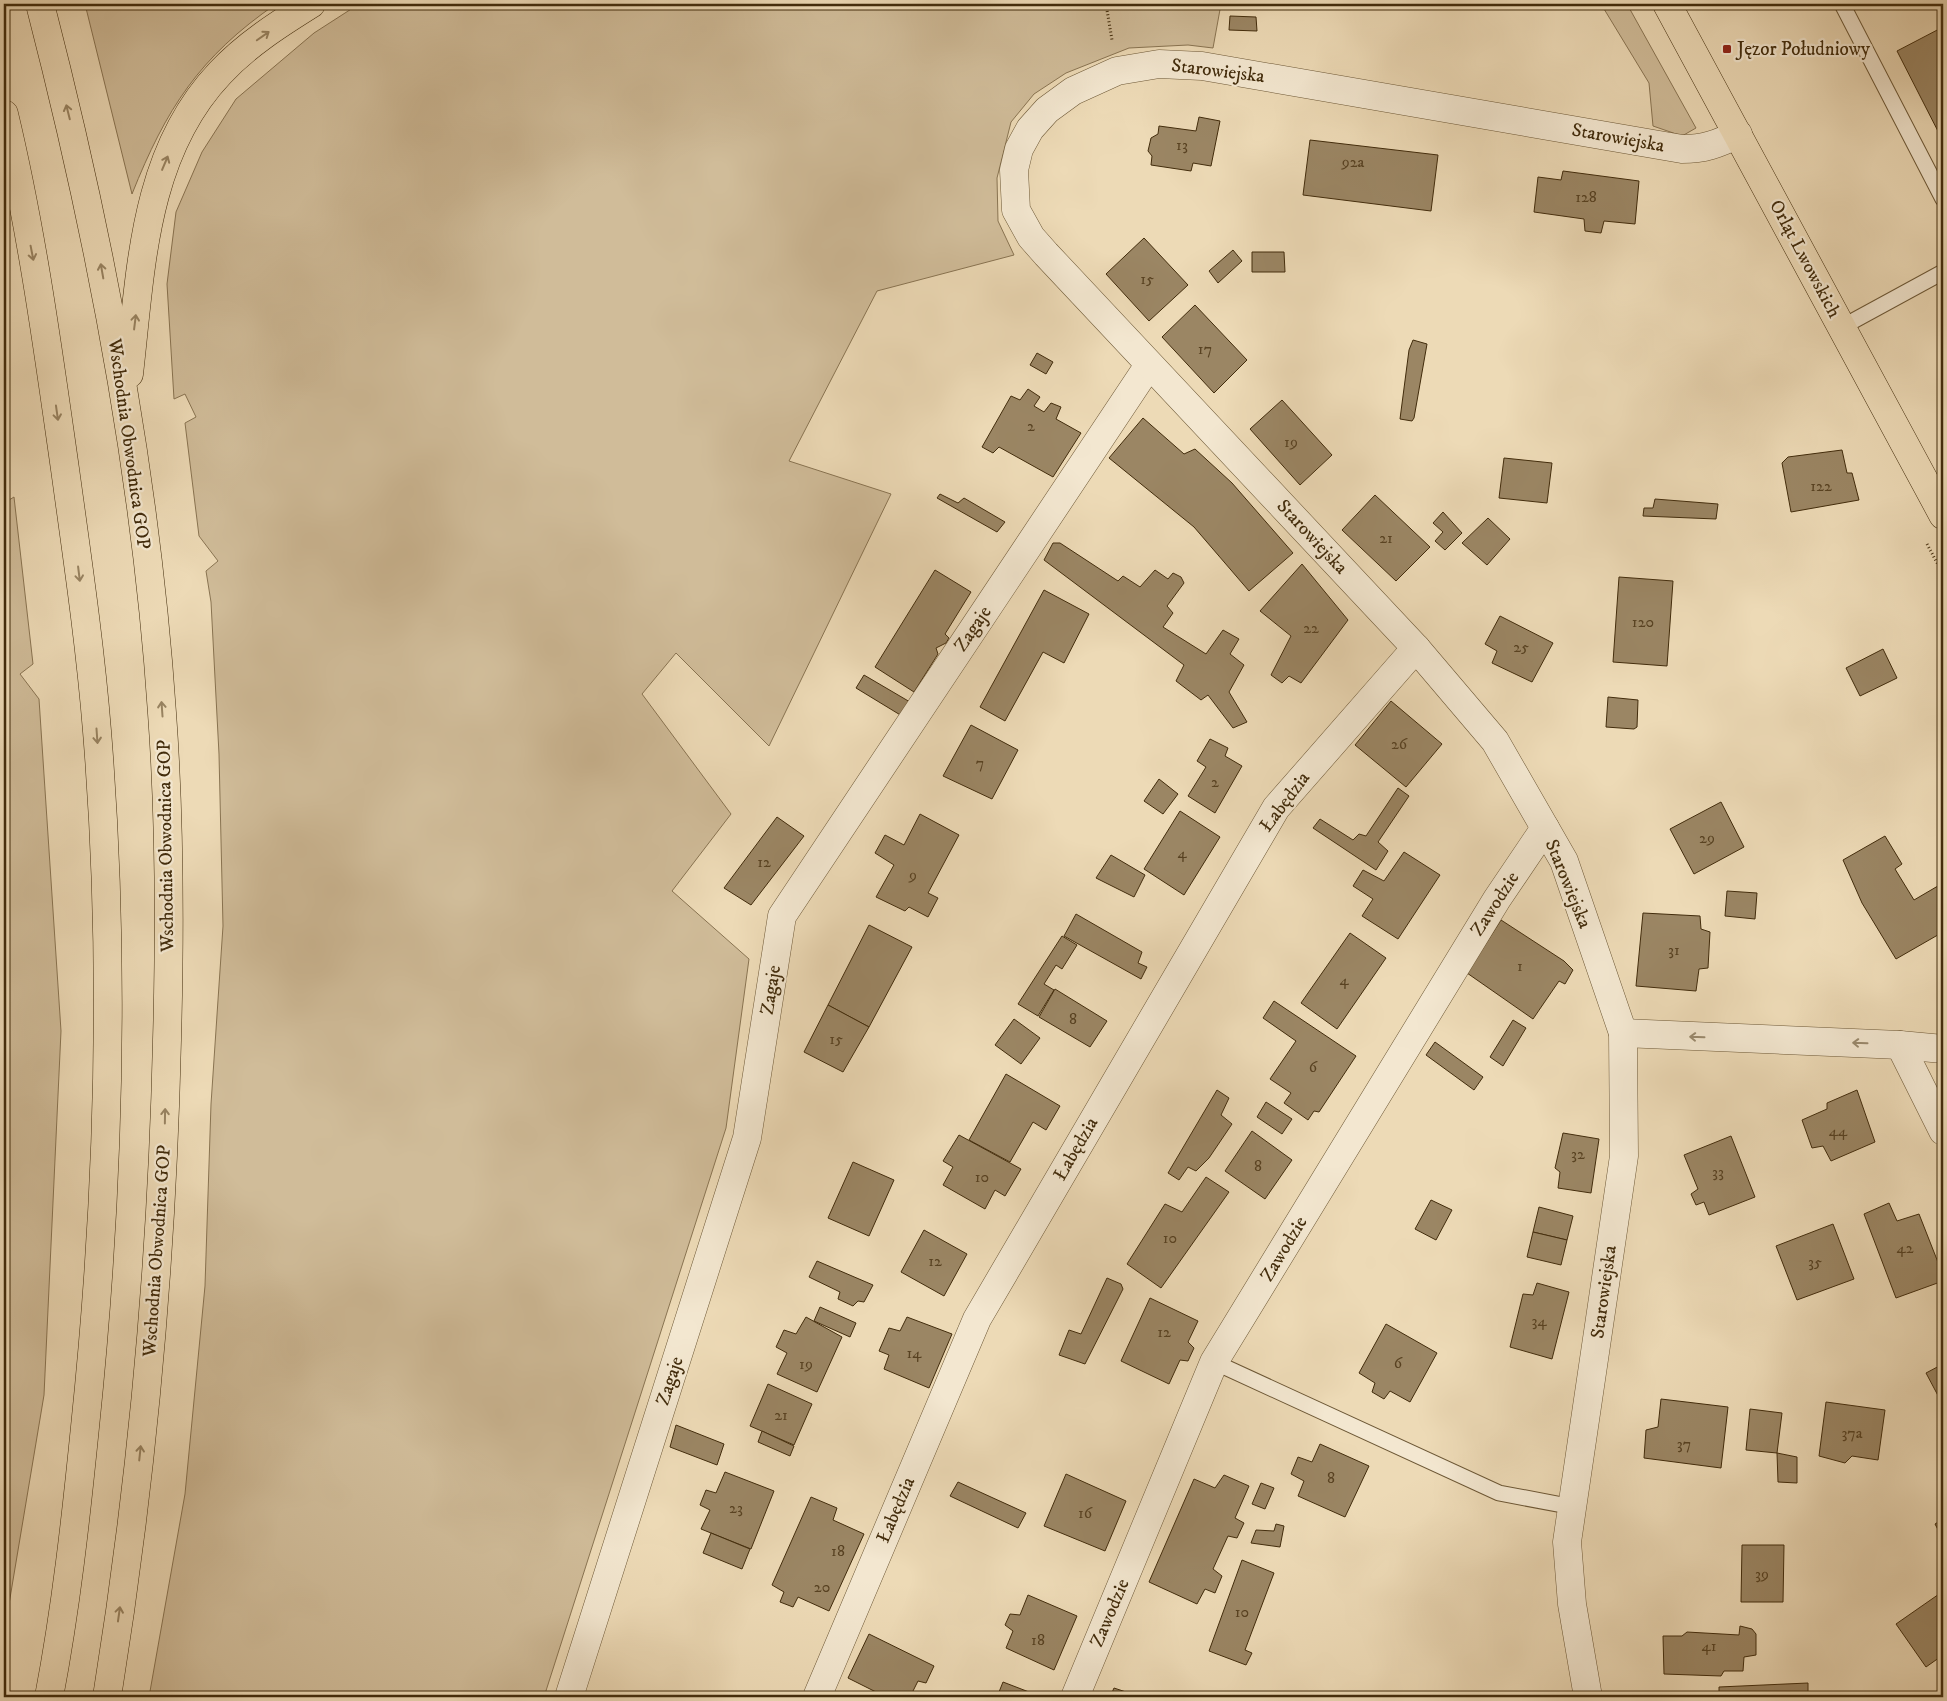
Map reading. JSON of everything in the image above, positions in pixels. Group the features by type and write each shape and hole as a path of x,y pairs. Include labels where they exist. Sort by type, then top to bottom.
{"main road":[{"name":"Wschodnia Obwodnica GOP","path":"40,4 92,216 125,405 155,627 162,704 166,799 169,968 162,1204 133,1515 107,1697"},
{"path":"125,405 145,242 151,206 164,164 193,108 219,74 248,47 311,4"},
{"name":"Orląt Lwowskich","path":"1667,4 1842,327 1940,503"},
{"path":"4,114 40,297 80,579 97,730 107,956 107,1112 95,1320 79,1488 49,1697"}],"street":[{"name":"Starowiejska","path":"1588,1697 1572,1604 1567,1542 1624,1156 1624,1033 1564,861 1495,741 1416,648 1031,237 1016,210 1013,191 1014,170 1019,149 1030,129 1047,110 1073,91 1117,71 1159,64 1202,66 1682,149 1714,146 1738,134"},
{"name":"Zagaje","path":"569,1697 747,1138 782,916 1149,365"},
{"name":"Łabędzia","path":"817,1697 977,1319 1276,808 1416,648"},
{"name":"Zawodzie","path":"1075,1697 1214,1362 1497,899 1545,828"},
{"path":"1624,1033 1900,1045 1943,1049"},
{"path":"1900,1045 1943,1130"}],"lane":[{"path":"1842,4 1943,199"},
{"path":"1842,327 1943,272"},
{"path":"1214,1362 1499,1493 1572,1507"}],"shaded area":[{"path":"85,4 276,4 226,44 188,87 158,136 132,194"},
{"path":"359,4 1221,4 1213,48 1188,45 1129,48 1066,73 1034,94 1011,122 997,178 998,221 1014,255 877,291 789,461 891,494 769,746 676,653 642,694 731,814 672,891 749,959 726,1128 544,1697 149,1697 185,1494 205,1286 211,1104 223,926 219,754 211,602 206,571 218,561 199,536 185,423 196,417 185,394 174,399 167,284 176,212 202,152 236,99 314,33"},
{"path":"1601,4 1627,4 1696,128 1682,136 1653,126 1649,83"},
{"path":"4,490 9,500 14,497 33,664 20,674 39,699 61,1031 44,1395 4,1634"}],"building":[{"path":"1230,16 1256,17 1257,31 1229,30"},
{"path":"1943,27 1943,141 1897,51"},
{"path":"1199,117 1220,121 1211,166 1193,163 1191,171 1151,165 1152,156 1148,151 1151,138 1158,134 1159,126 1196,131"},
{"path":"1310,140 1438,155 1431,211 1303,195"},
{"path":"1563,171 1639,181 1635,224 1604,221 1601,233 1585,231 1584,219 1534,212 1538,177 1561,180"},
{"path":"1144,238 1188,285 1149,321 1106,274"},
{"path":"1233,250 1242,261 1218,283 1209,271"},
{"path":"1252,252 1284,252 1285,272 1252,272"},
{"path":"1195,305 1247,360 1214,393 1162,337"},
{"path":"1413,340 1427,344 1412,421 1400,419 1409,350"},
{"path":"1037,353 1053,362 1046,374 1030,365"},
{"path":"1028,389 1040,397 1034,406 1044,412 1051,403 1061,407 1056,419 1081,433 1053,477 999,447 993,453 982,447 1011,396 1020,400"},
{"path":"1282,400 1332,455 1300,485 1250,429"},
{"path":"1143,418 1184,454 1195,449 1232,483 1293,553 1249,591 1194,527 1109,458"},
{"path":"1842,450 1847,473 1852,473 1859,500 1791,512 1782,463 1788,457"},
{"path":"1504,458 1552,463 1547,503 1499,498"},
{"path":"940,494 958,503 964,498 1005,522 997,532 937,498"},
{"path":"1375,495 1430,547 1396,581 1342,530"},
{"path":"1655,499 1718,504 1716,519 1643,516 1644,508 1653,508"},
{"path":"1443,512 1462,533 1445,550 1435,541 1443,532 1433,523"},
{"path":"1488,518 1510,539 1487,565 1462,543"},
{"path":"1053,543 1060,543 1118,581 1123,576 1140,587 1155,570 1168,579 1173,573 1181,577 1184,583 1167,606 1173,613 1163,627 1206,654 1223,630 1239,639 1230,654 1244,665 1229,692 1247,722 1233,728 1208,695 1201,700 1176,681 1184,665 1044,560"},
{"path":"1302,564 1348,620 1301,683 1289,676 1282,683 1271,675 1291,636 1260,611"},
{"path":"935,570 971,592 945,634 949,638 946,643 936,648 938,654 914,692 875,667"},
{"path":"1619,577 1673,581 1667,666 1613,662"},
{"path":"1044,590 1089,614 1064,663 1043,652 1005,721 980,707"},
{"path":"1500,616 1553,643 1532,682 1492,663 1497,651 1485,644"},
{"path":"1883,649 1897,678 1860,696 1846,668"},
{"path":"864,675 910,702 902,716 856,688"},
{"path":"1608,697 1638,700 1637,727 1634,729 1606,727"},
{"path":"1391,701 1442,744 1406,787 1355,745"},
{"path":"971,725 1018,750 992,799 943,776"},
{"path":"1210,739 1228,748 1225,756 1242,766 1215,813 1188,796 1206,767 1197,761"},
{"path":"1159,779 1178,794 1163,814 1144,801"},
{"path":"1398,788 1409,796 1378,842 1388,851 1376,870 1313,828 1320,819 1353,840 1359,834 1366,836"},
{"path":"1721,802 1744,847 1694,874 1670,829"},
{"path":"1180,811 1220,837 1184,895 1144,869"},
{"path":"920,814 959,835 928,893 938,898 928,917 909,907 905,911 876,897 894,865 875,853 885,835 904,845"},
{"path":"777,817 804,836 751,905 724,888"},
{"path":"1885,836 1902,864 1895,869 1914,900 1943,883 1943,932 1896,959 1862,903 1843,860"},
{"path":"1404,852 1440,875 1398,939 1362,916 1373,899 1353,886 1363,870 1384,881"},
{"path":"1111,855 1145,875 1134,897 1096,878"},
{"path":"1727,891 1757,893 1755,919 1725,916"},
{"path":"1643,913 1700,916 1701,929 1710,932 1708,968 1699,969 1696,991 1636,986"},
{"path":"1076,914 1142,952 1138,963 1147,967 1141,979 1064,936"},
{"path":"1501,920 1564,961 1573,970 1565,984 1559,981 1533,1019 1467,973"},
{"path":"869,925 912,947 869,1027 828,1005"},
{"path":"1350,933 1386,958 1337,1029 1301,1003"},
{"path":"1062,936 1077,945 1062,969 1056,965 1044,984 1054,990 1038,1016 1018,1004"},
{"path":"1055,989 1107,1021 1090,1047 1039,1017"},
{"path":"1274,1001 1356,1056 1319,1112 1314,1111 1308,1120 1284,1103 1291,1093 1270,1079 1296,1041 1263,1018"},
{"path":"828,1005 869,1027 843,1072 804,1052"},
{"path":"1014,1019 1040,1038 1021,1064 995,1045"},
{"path":"1513,1020 1526,1028 1503,1066 1490,1057"},
{"path":"1435,1042 1483,1077 1474,1090 1426,1055"},
{"path":"1006,1074 1060,1106 1046,1130 1033,1122 1010,1162 969,1140"},
{"path":"1217,1090 1229,1098 1221,1115 1232,1124 1209,1158 1196,1171 1188,1167 1179,1180 1168,1173"},
{"path":"1857,1090 1875,1142 1831,1161 1823,1146 1812,1148 1802,1120 1827,1109 1827,1103"},
{"path":"1266,1102 1292,1119 1282,1134 1257,1117"},
{"path":"1252,1131 1292,1160 1265,1199 1225,1171"},
{"path":"1563,1133 1599,1139 1591,1193 1558,1188 1560,1172 1555,1168"},
{"path":"959,1135 1021,1169 1005,1196 995,1190 985,1209 943,1185 953,1167 943,1161"},
{"path":"1731,1136 1755,1197 1709,1215 1704,1202 1696,1205 1691,1194 1698,1189 1684,1155"},
{"path":"853,1162 894,1180 869,1236 828,1218"},
{"path":"1206,1177 1229,1192 1161,1288 1127,1264 1165,1204 1182,1212"},
{"path":"1431,1200 1452,1210 1436,1240 1415,1229"},
{"path":"1889,1203 1897,1221 1919,1214 1943,1275 1943,1281 1896,1298 1864,1214"},
{"path":"1539,1207 1573,1216 1567,1240 1533,1232"},
{"path":"1833,1224 1854,1279 1797,1300 1776,1246"},
{"path":"924,1230 967,1254 944,1296 901,1272"},
{"path":"1533,1232 1567,1240 1561,1265 1527,1257"},
{"path":"817,1261 873,1285 864,1302 858,1301 853,1306 838,1299 840,1292 809,1277"},
{"path":"1107,1278 1121,1284 1123,1289 1085,1364 1059,1355 1069,1330 1081,1334"},
{"path":"1537,1283 1569,1292 1552,1359 1510,1347 1523,1294 1533,1295"},
{"path":"1150,1298 1198,1321 1188,1342 1194,1348 1188,1361 1180,1360 1169,1384 1121,1361"},
{"path":"820,1307 856,1323 850,1337 814,1321"},
{"path":"806,1317 842,1337 817,1392 777,1374 787,1353 776,1347 784,1330 796,1334"},
{"path":"907,1317 952,1334 929,1388 884,1369 889,1355 879,1351 889,1328 900,1331"},
{"path":"1386,1324 1437,1353 1410,1402 1390,1391 1384,1399 1372,1392 1375,1383 1359,1373"},
{"path":"1943,1364 1943,1405 1926,1373"},
{"path":"768,1384 812,1404 794,1445 750,1426"},
{"path":"1661,1399 1728,1407 1721,1468 1644,1458 1646,1430 1658,1427"},
{"path":"1826,1402 1885,1410 1878,1460 1852,1456 1845,1463 1819,1456"},
{"path":"1750,1409 1782,1413 1777,1453 1746,1450"},
{"path":"676,1425 724,1444 717,1465 670,1447"},
{"path":"762,1431 794,1446 790,1456 758,1442"},
{"path":"1320,1444 1369,1466 1345,1517 1298,1496 1304,1481 1291,1474 1298,1457 1312,1462"},
{"path":"1777,1453 1797,1457 1797,1483 1778,1482"},
{"path":"725,1472 774,1491 751,1549 701,1529 710,1510 700,1505 706,1490 716,1493"},
{"path":"1066,1474 1126,1501 1105,1551 1044,1526"},
{"path":"1224,1475 1249,1486 1235,1518 1244,1523 1237,1538 1228,1536 1213,1569 1222,1576 1215,1593 1205,1589 1197,1604 1149,1582 1194,1479 1215,1488"},
{"path":"958,1482 1026,1513 1018,1528 950,1496"},
{"path":"1261,1483 1274,1488 1265,1509 1252,1504"},
{"path":"811,1497 837,1508 833,1520 864,1534 829,1611 798,1597 793,1607 780,1602 784,1592 772,1585"},
{"path":"1943,1519 1943,1539 1935,1524"},
{"path":"1276,1524 1284,1526 1280,1547 1251,1543 1256,1530 1274,1531"},
{"path":"711,1533 750,1549 742,1569 703,1553"},
{"path":"1742,1545 1784,1545 1783,1602 1741,1602"},
{"path":"1242,1560 1274,1573 1245,1650 1252,1653 1246,1665 1209,1651"},
{"path":"1942,1592 1943,1655 1926,1667 1896,1624"},
{"path":"1028,1595 1077,1616 1054,1670 1006,1648 1013,1631 1005,1625 1010,1614 1020,1615"},
{"path":"1740,1626 1752,1629 1756,1634 1756,1655 1744,1657 1743,1671 1724,1671 1721,1676 1664,1674 1663,1636 1682,1636 1687,1632 1739,1635"},
{"path":"869,1634 934,1666 926,1683 918,1681 910,1697 886,1697 848,1678"},
{"path":"1003,1682 1042,1697 997,1697"},
{"path":"1808,1683 1808,1697 1719,1697 1719,1687"},
{"path":"1114,1688 1141,1697 1110,1697"}],"place":[{"name":"Jęzor Południowy","path":"1727,49"}]}
